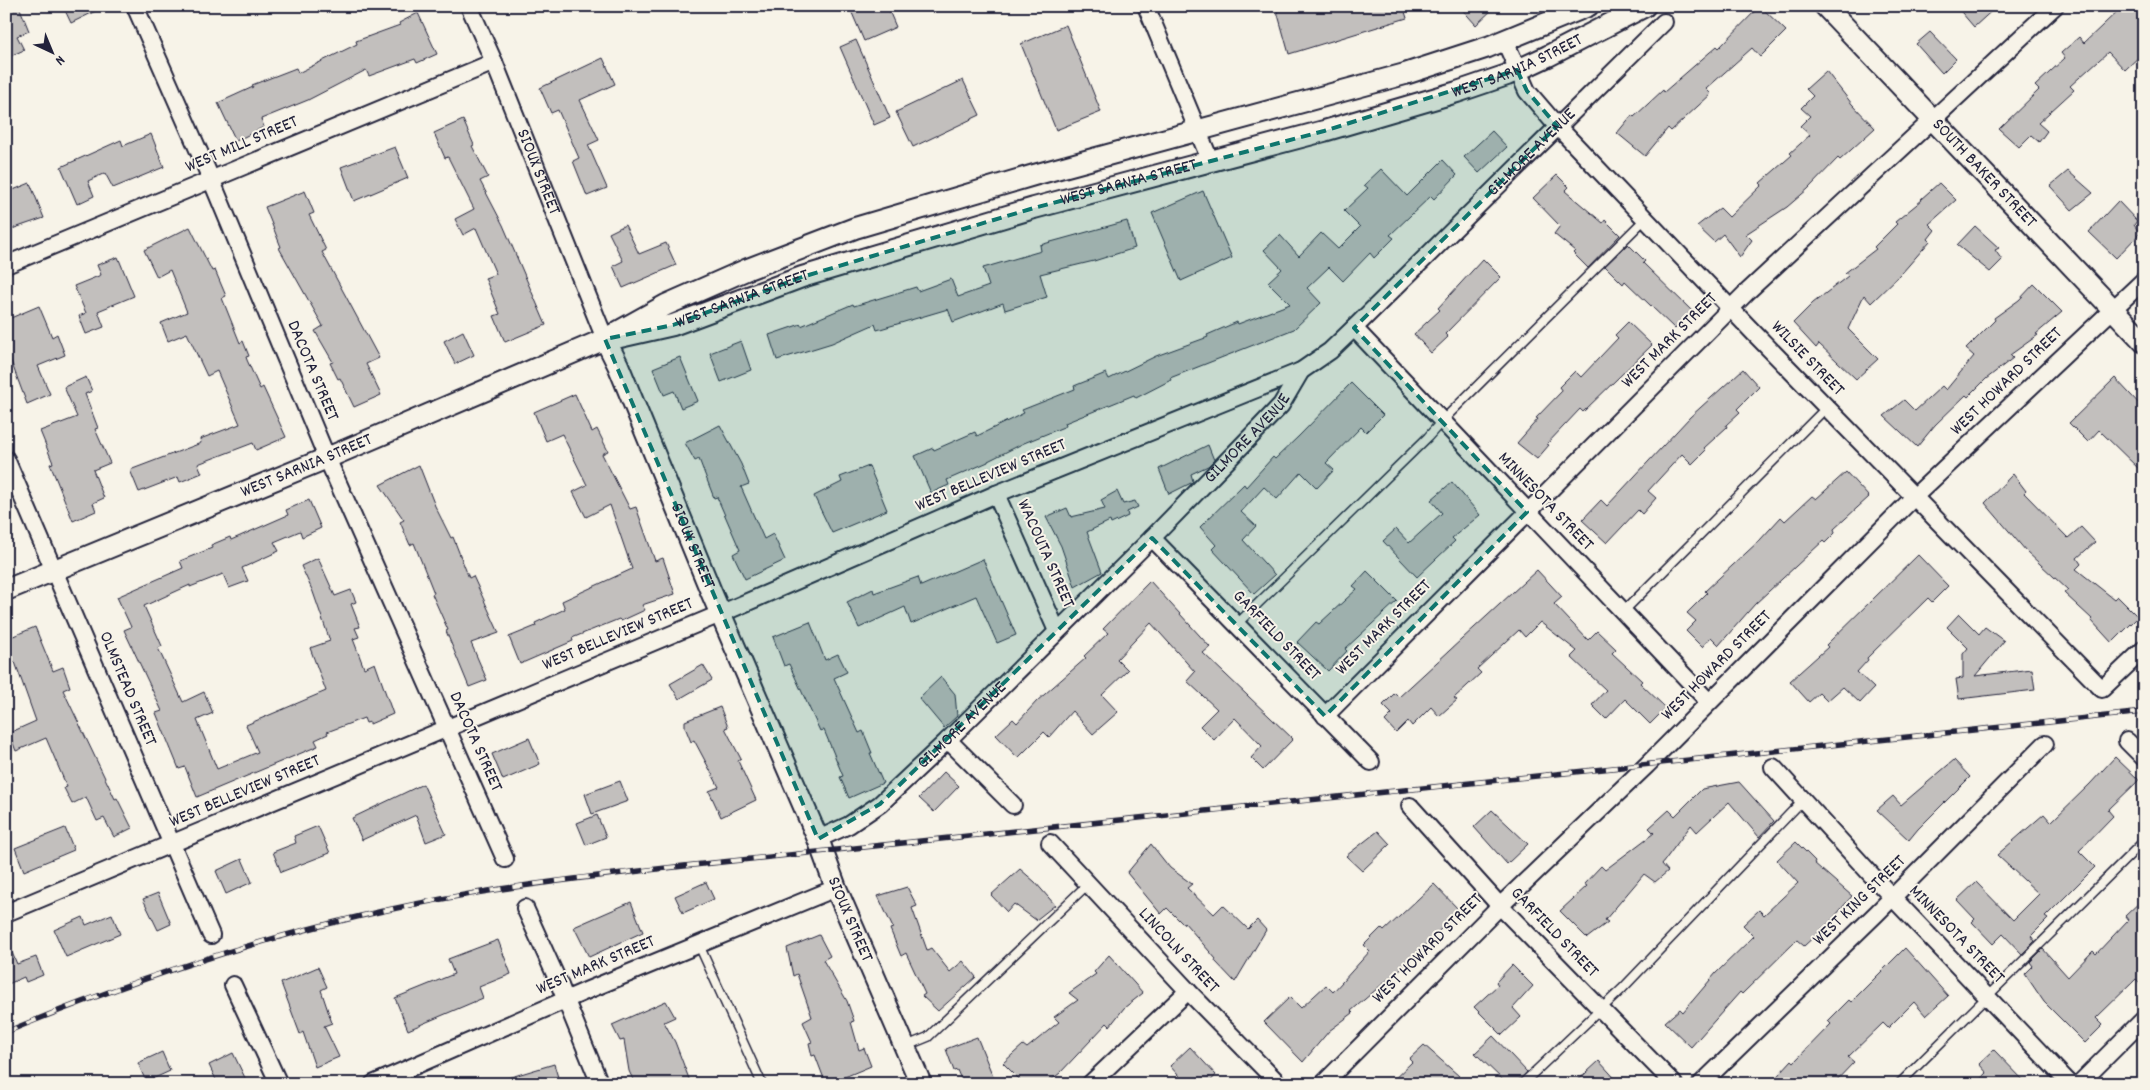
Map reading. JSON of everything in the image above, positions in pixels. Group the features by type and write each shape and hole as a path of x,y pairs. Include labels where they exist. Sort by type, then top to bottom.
{"street":[{"name":"DACOTA STREET","path":"135,6 211,179 326,458 448,728 505,860"},
{"name":"SIOUX STREET","path":"469,6 494,62 605,339 618,365 720,614 818,839 836,888 920,1084"},
{"path":"1146,6 1210,160"},
{"name":"WEST SARNIA STREET","path":"6,590 326,458 605,339 666,305 748,269 855,228 1034,175 1395,76 1505,41 1588,6"},
{"name":"WEST SARNIA STREET","path":"605,339 629,336 673,325 802,277 1034,208 1324,131 1457,92 1517,70 1645,6"},
{"name":"SOUTH BAKER STREET","path":"1824,6 2144,342"},
{"name":"WEST MARK STREET","path":"1325,716 1731,309 2056,6"},
{"name":"GILMORE AVENUE","path":"818,839 849,824 880,804 948,740 1152,538 1281,404 1301,371 1330,351 1354,328 1664,22"},
{"name":"WILSIE STREET","path":"1505,41 1527,91 1557,126 1731,309 2102,689 2144,649"},
{"name":"WEST MILL STREET","path":"6,264 494,62"},
{"name":"WEST HOWARD STREET","path":"1323,1084 1500,906 1647,765 1914,497 2112,308 2144,280"},
{"name":"MINNESOTA STREET","path":"1354,328 1709,702"},
{"name":"WEST BELLEVIEW STREET","path":"6,913 720,614 996,494 1301,371"},
{"name":"OLMSTEAD STREET","path":"6,459 211,935"},
{"name":"WACOUTA STREET","path":"996,494 1056,631"},
{"name":"GARFIELD STREET","path":"1152,538 1370,762"},
{"path":"948,740 1013,805"},
{"path":"2127,741 2144,758"},
{"name":"WEST KING STREET","path":"1701,1084 2045,744"},
{"name":"MINNESOTA STREET","path":"1773,767 1892,897 2070,1084"},
{"name":"GARFIELD STREET","path":"1410,806 1500,906 1674,1084"},
{"name":"LINCOLN STREET","path":"1050,843 1188,991 1279,1084"},
{"name":"WEST MARK STREET","path":"373,1084 566,1000 836,888"},
{"path":"525,908 566,1000 600,1084"},
{"path":"233,985 279,1084"},
{"path":"1090,1084 1188,991"},
{"path":"2079,1084 2144,1019"}],"lane":[{"path":"1236,625 1428,437 1645,219"},
{"path":"1623,612 1826,407"},
{"path":"1522,1084 1601,1009 1803,800"},
{"path":"1900,1084 2144,841"},
{"path":"904,1047 928,1037 1088,884"},
{"path":"700,945 762,1084"}],"highlighted area":[{"path":"1517,70 1527,91 1557,126 1354,328 1527,512 1325,716 1152,538 880,804 818,839 605,339 673,325 802,277 1034,208 1324,131"}],"building":[{"path":"6,6 19,6 29,31 17,36 24,50 6,58"},
{"path":"63,6 106,6 71,23"},
{"path":"849,6 887,6 896,27 864,41"},
{"path":"1293,6 1403,6 1407,18 1289,54 1277,11"},
{"path":"1459,6 1496,6 1476,25"},
{"path":"1760,6 1786,31 1760,57 1752,48 1706,89 1711,94 1671,131 1668,128 1645,156 1617,133 1632,115 1634,117 1663,90 1664,92 1717,46 1719,48"},
{"path":"1956,6 1997,6 1974,27"},
{"path":"2123,6 2144,6 2144,52 2125,70 2108,52 2070,86 2074,90 2038,123 2047,131 2039,142 2031,135 2019,147 1999,129 2039,90 2035,86 2065,58 2061,53 2079,37 2084,43"},
{"path":"418,13 437,54 417,63 415,59 369,76 366,70 308,100 261,119 264,127 236,141 218,103 253,87 252,85 296,68 298,73 357,44 356,41 400,25 399,23"},
{"path":"1066,25 1101,112 1056,130 1021,44"},
{"path":"1930,32 1956,59 1942,73 1916,44"},
{"path":"856,40 890,118 874,125 840,47"},
{"path":"603,58 615,84 580,100 599,140 588,145 607,188 587,196 573,161 579,158 558,110 551,113 540,88"},
{"path":"1826,71 1852,104 1875,128 1840,160 1838,158 1808,189 1787,207 1746,234 1752,240 1740,257 1723,234 1714,242 1697,226 1720,208 1729,217 1762,185 1760,183 1792,155 1790,153 1810,135 1800,126 1810,116 1801,108 1813,96 1806,89"},
{"path":"963,80 980,115 913,147 896,112"},
{"path":"463,120 474,145 472,146 488,177 480,181 503,225 546,325 505,342 494,316 500,314 485,278 496,274 476,228 463,235 455,219 474,209 448,157 445,158 434,133"},
{"path":"1492,131 1507,147 1479,173 1464,157"},
{"path":"151,134 164,167 113,188 105,173 88,181 94,196 77,204 61,167 121,140 123,146"},
{"path":"395,147 408,178 354,201 341,167"},
{"path":"1443,160 1457,175 1434,199 1431,196 1390,235 1394,238 1374,258 1370,253 1343,281 1329,267 1307,288 1321,303 1294,329 1170,378 1171,380 1136,398 1134,395 1065,423 1066,426 1024,443 988,462 947,480 949,485 931,493 915,456 975,432 977,436 1024,413 1022,410 1075,389 1074,386 1106,373 1109,379 1156,356 1208,337 1207,335 1237,322 1238,324 1290,304 1268,282 1282,269 1264,250 1280,235 1299,256 1321,233 1338,249 1360,227 1344,211 1368,188 1364,185 1381,169 1407,196"},
{"path":"2068,171 2093,193 2072,210 2050,186"},
{"path":"1557,175 1569,187 1565,191 1603,223 1605,220 1620,235 1588,268 1573,253 1575,251 1554,234 1560,226 1533,198"},
{"path":"30,183 44,218 6,231 6,193"},
{"path":"1939,183 1956,200 1929,224 1935,230 1928,239 1930,241 1902,273 1871,303 1864,295 1848,329 1878,359 1856,379 1819,344 1816,348 1793,323 1813,303 1848,276 1845,273 1876,249 1874,247 1897,224 1895,222"},
{"path":"305,191 314,213 309,215 326,250 322,252 379,358 366,364 381,395 354,407 340,378 338,379 330,363 333,362 315,331 323,326 279,248 281,247 265,207"},
{"path":"1203,191 1232,258 1181,281 1152,213"},
{"path":"2118,201 2137,221 2134,225 2140,233 2116,258 2089,232"},
{"path":"1127,221 1135,248 1094,261 1040,274 1047,297 1005,310 1003,303 953,322 948,309 877,330 875,324 832,343 777,360 769,335 801,324 801,326 853,304 854,306 916,287 918,291 951,279 958,297 989,286 983,268 1041,251 1040,245"},
{"path":"625,225 639,254 666,243 676,265 623,288 613,266 623,261 609,233"},
{"path":"1975,226 1999,248 1995,250 2002,260 1990,272 1957,245"},
{"path":"190,227 212,271 215,270 226,296 222,298 240,343 243,341 249,356 246,357 247,360 260,389 263,387 286,437 256,450 253,443 198,464 202,473 180,482 178,477 139,492 130,470 201,443 200,439 240,424 217,371 207,376 187,333 168,341 161,323 187,312 170,270 157,277 144,250"},
{"path":"1628,244 1645,261 1643,263 1692,311 1675,329 1625,281 1623,284 1605,266"},
{"path":"118,257 134,296 98,311 104,327 86,334 79,316 86,313 74,286 101,275 97,265"},
{"path":"1483,259 1501,277 1445,334 1448,337 1431,353 1414,334 1440,310 1438,308"},
{"path":"2034,284 2062,312 2036,334 2038,335 2010,355 2013,358 1986,379 1968,397 1966,395 1935,425 1917,447 1884,416 1904,400 1915,411 1942,386 1946,390 1974,356 1966,349 1995,320 1994,318 2019,300"},
{"path":"39,306 52,337 57,334 65,355 38,366 50,394 27,404 6,348 6,320"},
{"path":"1628,322 1652,345 1583,412 1580,409 1547,444 1549,445 1537,459 1517,443 1538,419 1536,418 1562,391 1559,387 1575,371 1581,377 1618,338 1615,335"},
{"path":"463,331 474,355 455,364 444,341"},
{"path":"741,341 751,370 721,382 710,353"},
{"path":"680,357 698,401 681,408 674,391 664,395 653,368"},
{"path":"1743,369 1759,387 1737,409 1740,412 1704,448 1706,450 1692,464 1682,454 1648,491 1656,498 1642,514 1638,510 1607,543 1582,520 1601,500 1607,506 1690,417"},
{"path":"86,377 92,391 85,394 98,428 95,429 110,463 93,470 104,498 93,503 96,511 73,521 50,464 53,463 40,431 77,417 64,387"},
{"path":"2115,378 2144,409 2144,474 2099,430 2088,442 2069,423"},
{"path":"1351,383 1383,415 1366,432 1361,427 1326,463 1334,470 1317,488 1301,472 1277,499 1264,487 1241,512 1256,526 1243,540 1275,575 1254,594 1212,549 1216,545 1200,527 1244,484 1246,487 1273,457 1275,459"},
{"path":"575,394 592,432 597,429 608,451 602,454 630,509 636,507 655,561 663,558 675,594 642,605 645,610 621,621 619,619 572,638 573,641 520,664 509,637 536,626 535,623 565,609 562,601 632,569 610,505 586,517 573,492 587,485 562,434 546,441 534,412"},
{"path":"720,425 741,464 749,484 741,487 764,539 773,534 785,560 745,579 733,554 740,550 717,497 714,498 699,459 695,461 685,443"},
{"path":"1208,445 1214,460 1208,466 1191,474 1193,481 1191,483 1169,494 1159,469"},
{"path":"419,465 435,506 451,538 453,537 469,578 473,576 499,633 471,643 487,680 469,687 446,631 448,630 432,594 434,593 414,543 410,545 400,522 404,520 380,485"},
{"path":"869,466 887,510 832,533 814,496 842,482 840,477"},
{"path":"1846,472 1869,497 1834,529 1835,533 1825,543 1823,541 1755,604 1719,645 1711,637 1702,647 1686,631 1696,621 1687,613 1707,593 1705,591 1760,540 1781,517 1785,521 1812,496 1816,499"},
{"path":"2013,474 2026,491 2024,493 2068,538 2081,527 2095,542 2077,558 2081,564 2076,569 2114,599 2117,596 2138,617 2112,643 2092,619 2064,593 2068,590 2026,551 1985,503"},
{"path":"1452,482 1480,515 1452,538 1455,541 1417,577 1383,541 1396,529 1409,543 1442,513 1431,500"},
{"path":"1117,491 1123,504 1135,501 1138,507 1127,512 1128,516 1111,524 1110,521 1087,532 1102,572 1075,587 1061,546 1046,517 1067,508 1071,517 1105,509 1101,500"},
{"path":"309,500 321,528 302,537 300,531 274,542 279,551 242,568 248,581 229,588 223,574 190,587 190,585 144,606 162,646 158,648 183,702 204,692 213,713 197,720 217,769 258,752 246,725 326,691 310,648 330,641 313,592 301,566 318,558 335,596 351,590 356,602 351,604 360,627 355,628 359,637 353,639 364,668 375,663 393,714 370,724 370,722 366,723 364,718 327,732 328,734 315,740 318,746 197,797 185,767 179,769 156,713 162,711 124,630 131,627 117,597 183,568 180,561 212,548 211,545 230,537 231,540 288,515 286,510"},
{"path":"1918,555 1948,586 1932,602 1928,598 1867,658 1868,660 1857,672 1874,688 1860,703 1843,687 1827,701 1819,693 1809,702 1790,681 1828,647 1826,645"},
{"path":"983,559 1016,635 997,643 976,596 911,624 905,607 859,628 847,602 873,589 874,593 918,577 921,586"},
{"path":"1537,570 1562,597 1554,604 1588,640 1597,631 1616,649 1612,653 1642,681 1640,683 1666,708 1650,724 1625,699 1606,719 1592,705 1606,690 1571,657 1577,651 1540,622 1525,637 1519,630 1477,669 1481,673 1454,698 1457,700 1439,716 1431,707 1412,726 1408,721 1396,733 1385,721 1392,714 1383,705 1395,693 1399,697"},
{"path":"1367,571 1397,601 1345,649 1347,651 1328,671 1297,642 1316,622 1319,624 1357,589 1353,586"},
{"path":"1150,581 1210,647 1203,653 1293,739 1263,770 1251,758 1262,746 1235,718 1214,740 1200,726 1217,709 1187,681 1195,672 1151,623 1117,659 1128,670 1102,695 1118,712 1093,734 1072,711 1049,737 1044,732 1018,758 996,735 1013,719 1017,723 1037,701 1086,658 1084,656 1108,633 1103,629"},
{"path":"1959,614 1979,634 1985,627 2004,641 1975,676 2032,669 2035,690 1959,699 1956,679 1963,678 1963,654 1968,648 1947,627"},
{"path":"810,622 825,660 838,654 847,672 834,678 859,733 863,731 883,783 849,798 840,777 843,776 824,730 820,731 789,664 784,666 773,637"},
{"path":"35,627 53,671 63,667 70,687 63,690 115,799 117,798 132,828 114,837 104,818 97,821 86,797 72,804 64,788 67,787 46,738 16,751 9,733 36,721 15,662 6,666 6,639"},
{"path":"703,665 712,680 679,699 670,684"},
{"path":"941,677 955,694 957,716 944,728 919,698"},
{"path":"720,707 728,727 725,728 741,759 738,761 756,800 721,817 709,791 719,787 694,740 691,742 685,727 685,721"},
{"path":"529,738 540,764 503,780 492,754"},
{"path":"2115,757 2139,780 2108,810 2113,816 2079,851 2095,867 2045,917 2048,919 2031,936 2035,941 2022,954 2003,934 1993,944 1972,922 1975,919 1957,900 1976,882 2013,920 2039,894 1997,855 2044,814 2051,822"},
{"path":"1954,760 1970,777 1909,840 1877,810 1893,796 1901,805"},
{"path":"944,772 959,786 934,812 919,798"},
{"path":"620,781 628,801 592,814 585,794"},
{"path":"1739,782 1774,821 1759,837 1729,802 1697,832 1691,825 1662,864 1668,871 1655,882 1644,874 1605,920 1608,922 1587,938 1560,911 1587,886 1584,884 1601,866 1605,870 1654,833 1649,828 1669,810 1675,816 1702,789"},
{"path":"423,784 446,834 426,842 416,815 362,840 352,818"},
{"path":"1492,810 1528,844 1507,864 1474,827"},
{"path":"597,815 606,837 586,845 577,823"},
{"path":"318,826 330,853 281,872 273,852 296,843 294,836"},
{"path":"65,828 74,850 24,871 15,848"},
{"path":"1378,831 1390,844 1362,871 1346,856"},
{"path":"1796,842 1815,861 1814,863 1852,896 1831,921 1804,946 1797,940 1742,994 1740,992 1691,1047 1665,1022 1680,1009 1683,1012 1716,973 1754,936 1743,925 1759,910 1764,915 1798,883 1777,860"},
{"path":"1151,844 1170,868 1192,884 1187,888 1214,914 1223,905 1248,929 1257,920 1266,930 1235,982 1215,961 1216,959 1184,922 1183,924 1167,908 1161,914 1127,873"},
{"path":"242,859 252,882 226,894 216,871"},
{"path":"1020,869 1035,882 1055,905 1036,920 1014,904 1007,912 991,895"},
{"path":"706,882 714,899 683,913 675,896"},
{"path":"1434,884 1459,910 1412,959 1351,1011 1353,1013 1329,1031 1303,1062 1264,1022 1290,997 1301,1008 1326,985 1333,992 1370,951 1364,945 1381,928 1384,931"},
{"path":"907,887 917,906 912,908 927,950 931,948 950,972 963,961 976,977 938,1011 922,996 925,994 906,953 901,956 890,929 893,928 878,896"},
{"path":"158,893 171,924 158,930 143,899"},
{"path":"2144,898 2144,987 2136,979 2096,1018 2103,1025 2085,1043 2044,1002 2025,974 2033,966 2030,962 2043,949 2068,977 2093,951 2096,954 2128,920 2125,916"},
{"path":"631,902 643,932 589,957 574,927"},
{"path":"112,914 120,934 66,957 54,930 83,917 86,925"},
{"path":"819,935 830,956 823,960 847,1001 854,1021 851,1022 859,1050 864,1048 871,1066 828,1084 826,1084 815,1055 812,1056 809,1043 812,1042 803,1022 812,1017 797,974 793,976 787,948"},
{"path":"6,939 17,964 36,957 43,975 26,982 24,977 6,985"},
{"path":"498,940 511,974 479,987 483,998 408,1030 395,998 454,974 448,959"},
{"path":"1905,948 1948,996 1926,1016 1914,1002 1888,1028 1883,1023 1848,1057 1854,1062 1833,1084 1770,1084 1792,1060 1794,1062 1831,1024 1828,1021 1849,1000 1851,1002"},
{"path":"1109,955 1143,993 1124,1008 1110,1026 1107,1023 1060,1073 1046,1084 1024,1084 1003,1063 1023,1045 1027,1048 1059,1022 1054,1017 1078,1000 1069,993 1096,974 1094,972"},
{"path":"1512,965 1533,986 1513,1008 1521,1017 1502,1035 1474,1007 1498,985 1496,982"},
{"path":"318,967 327,987 321,990 332,1023 324,1026 339,1057 315,1067 303,1032 300,1034 281,983"},
{"path":"666,1001 675,1017 664,1022 675,1042 691,1084 635,1084 629,1071 624,1040 620,1041 612,1025"},
{"path":"1493,1036 1527,1072 1517,1084 1507,1084 1475,1053"},
{"path":"977,1037 996,1084 963,1084 957,1070 954,1071 946,1049"},
{"path":"1424,1045 1459,1076 1451,1084 1389,1084 1412,1062 1409,1059"},
{"path":"1190,1047 1216,1075 1208,1084 1186,1084 1170,1066"},
{"path":"1994,1050 2027,1084 1975,1084 1987,1073 1979,1064"},
{"path":"162,1052 170,1071 146,1082 138,1063"},
{"path":"233,1053 248,1084 218,1084 209,1065"},
{"path":"1599,1061 1620,1084 1574,1084"},
{"path":"554,1064 560,1084 501,1084 501,1080"}],"railway":[{"path":"6,1032 119,988 292,933 410,905 523,886 684,866 2144,712"}]}
